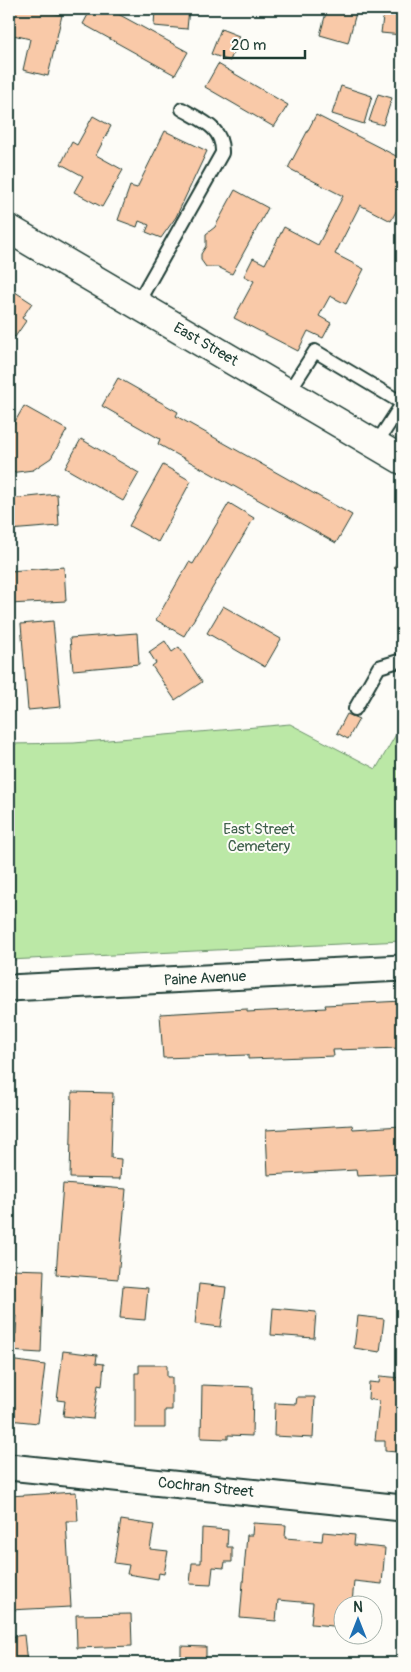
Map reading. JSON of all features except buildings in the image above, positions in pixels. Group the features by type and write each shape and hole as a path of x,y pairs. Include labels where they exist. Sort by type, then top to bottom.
{"main road":[{"name":"East Street","path":"9,229 402,460"}],"street":[{"name":"Paine Avenue","path":"9,988 402,968"},
{"name":"Cochran Street","path":"9,1468 402,1508"}],"lane":[{"path":"137,304 222,153 222,142 218,132 182,109"},
{"path":"288,393 315,351 402,404 376,444"},
{"path":"355,709 379,667 402,660"}],"green space":[{"name":"East Street Cemetery","path":"290,724 376,769 402,724 402,941 9,960 9,744 74,743"}]}
